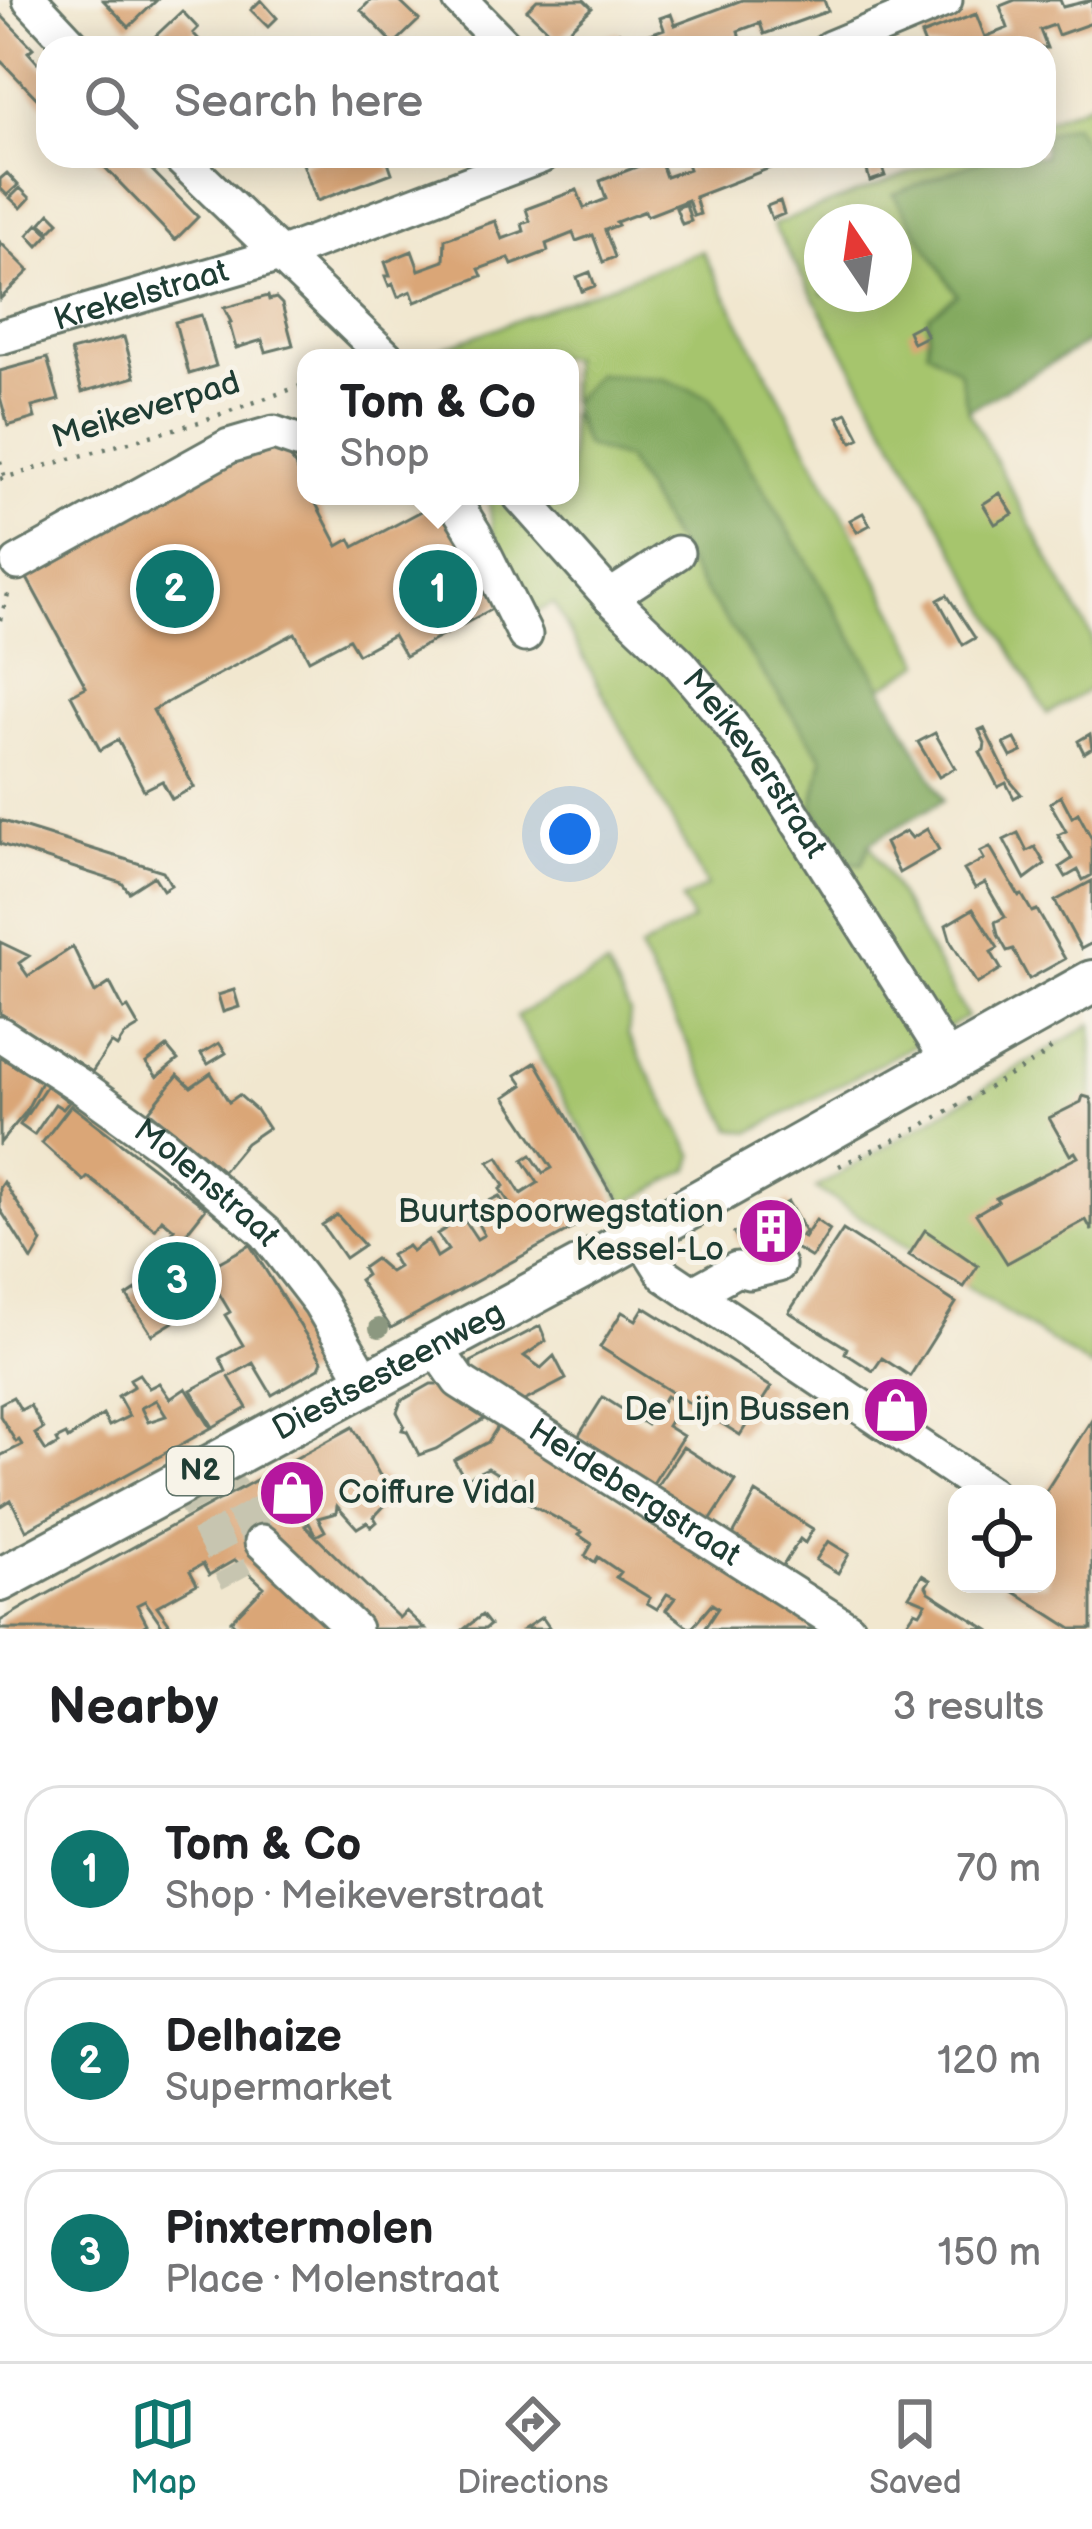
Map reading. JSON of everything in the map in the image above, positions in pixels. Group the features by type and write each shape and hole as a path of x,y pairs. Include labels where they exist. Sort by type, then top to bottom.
{"main road":[{"name":"Diestsesteenweg","path":"0,1580 640,1235 1092,982"}],"street":[{"path":"29,0 64,36"},
{"path":"460,0 495,36"},
{"path":"847,36 878,14 945,0"},
{"path":"191,168 378,349"},
{"name":"Krekelstraat","path":"0,338 283,254 509,168"},
{"path":"18,563 230,446 274,433 297,441"},
{"path":"457,505 525,635"},
{"name":"Meikeverstraat","path":"528,505 610,597 680,664 766,771 950,1063"},
{"path":"610,597 677,553"},
{"name":"Molenstraat","path":"0,1034 127,1118 266,1233 302,1276 366,1381"},
{"path":"640,1235 664,1275 978,1485"},
{"path":"692,1294 737,1269 749,1272 778,1265"},
{"name":"Heidebergstraat","path":"434,1345 459,1381 848,1629"},
{"path":"262,1542 353,1629"}],"path":[{"name":"Meikeverpad","path":"2,478 199,422 297,387"},
{"path":"0,461 2,478"}],"green space":[{"path":"1092,102 1092,340 968,410 1092,638 1092,688 1047,714 822,312 912,312 912,204 828,204 923,168 1056,168 1056,116"},
{"path":"1073,124 1092,156 1092,340 968,410 959,371 927,350 929,316 957,295 912,224 912,204 899,204 893,194 960,168 1056,168 1056,130"},
{"path":"804,213 804,280 773,225"},
{"path":"702,251 922,663 882,687 709,397 597,374 579,394 579,349 440,349"},
{"path":"597,374 664,379 709,397 944,800 870,843 862,864 842,862 813,806 823,758 697,580 626,459 585,446 579,429 579,394"},
{"path":"579,431 585,446 626,459 697,580 823,758 813,806 870,844 967,1017 751,1132 732,1129 639,950 692,920 682,900 707,886 554,603 533,614 522,593 503,603 489,505 579,505"},
{"path":"607,967 630,1013 628,1035 694,1156 690,1169 625,1205 516,1016"},
{"path":"1092,1024 1092,1368 816,1188"}],"building":[{"path":"103,0 157,0 129,27"},
{"path":"261,0 277,18 268,27 251,10"},
{"path":"371,0 398,0 419,20 402,36 386,36 361,10"},
{"path":"537,0 584,0 592,8 562,36 554,36 527,10"},
{"path":"742,0 824,0 828,11 764,34 760,23 738,31 739,36 645,36 664,29 660,18 671,14 675,25"},
{"path":"1015,0 1060,0 1063,7 1092,0 1092,23 1058,35 1054,25 1040,30 1042,36 988,36 1008,28 1000,6"},
{"path":"182,11 198,28 196,36 155,36"},
{"path":"0,14 33,48 28,52 36,61 36,98 0,60"},
{"path":"976,14 985,36 921,36 921,35"},
{"path":"106,168 150,168 198,217 175,240"},
{"path":"305,168 390,168 392,173 317,201"},
{"path":"633,168 663,168 666,177 689,169 770,168 695,197 700,214 694,216 688,200 616,222 618,225 605,230 615,257 603,262 593,235 576,241 573,233 546,244 548,251 512,265 509,258 479,269 482,276 415,302 411,291 398,297 385,276 390,276 385,262 412,251 419,270 444,261 445,239 495,221 502,239 524,231 522,224 530,221 526,209 577,190 584,208 606,199 600,181"},
{"path":"866,168 882,168 885,176 870,181"},
{"path":"7,173 18,185 7,195 0,188 0,179"},
{"path":"20,188 30,198 21,208 10,198"},
{"path":"780,201 784,214 772,219 767,206"},
{"path":"686,204 691,221 682,224 676,208"},
{"path":"50,213 59,222 50,231 41,223"},
{"path":"38,224 49,234 38,246 28,235"},
{"path":"0,242 29,271 0,299"},
{"path":"590,272 595,286 582,291 577,277"},
{"path":"268,296 282,304 293,345 266,352 262,340 236,348 224,308"},
{"path":"201,315 216,366 189,374 175,322"},
{"path":"921,324 927,336 913,343 908,331"},
{"path":"124,337 135,377 82,392 71,351"},
{"path":"47,358 59,400 32,407 35,418 8,426 0,397 0,371"},
{"path":"847,413 860,438 852,442 838,417"},
{"path":"281,439 297,469 297,505 317,505 338,546 350,539 354,547 433,505 450,505 503,603 405,656 393,635 358,654 349,639 309,660 295,633 153,710 194,787 172,799 162,781 144,790 118,740 100,750 71,695 86,687 21,567 231,455 235,463"},
{"path":"1000,493 1013,514 995,524 983,504"},
{"path":"863,513 870,525 857,532 850,520"},
{"path":"947,595 975,638 963,645 938,600"},
{"path":"984,728 1021,794 1014,798 1006,783 998,787 980,752 985,743 979,730"},
{"path":"935,733 955,768 939,777 918,742"},
{"path":"1090,734 1092,748 1084,753 1078,741"},
{"path":"1015,739 1022,752 1011,757 1004,744"},
{"path":"1061,796 1072,817 1078,813 1092,839 1092,875 1083,880 1078,870 1066,877 1060,867 1072,859 1058,835 1066,831 1050,803"},
{"path":"0,820 163,871 171,885 163,890 154,876 129,892 122,883 0,844"},
{"path":"927,829 939,850 899,873 885,843 906,831 912,838"},
{"path":"1018,833 1027,851 1035,847 1045,864 1025,879 1004,840"},
{"path":"990,847 1019,896 1032,912 1037,910 1065,959 1029,979 1013,949 1007,951 998,935 995,922 1005,917 985,883 975,888 964,870 984,859 980,852"},
{"path":"1092,881 1092,943 1081,949 1055,901"},
{"path":"973,909 998,948 991,952 1001,969 977,984 946,925"},
{"path":"0,942 29,956 19,963 28,976 73,947 95,993 110,983 139,1027 117,1047 111,1043 92,1072 0,1013"},
{"path":"234,990 239,1007 223,1012 218,995"},
{"path":"219,1043 226,1053 208,1064 201,1054"},
{"path":"167,1047 178,1060 157,1077 146,1063"},
{"path":"0,1057 41,1082 25,1113 0,1143"},
{"path":"536,1062 617,1204 391,1328 359,1280 366,1275 362,1268 375,1259 390,1272 398,1267 391,1255 408,1246 412,1251 428,1240 437,1257 448,1250 437,1234 453,1224 449,1219 459,1212 477,1239 484,1235 471,1211 482,1206 492,1222 498,1218 487,1202 499,1196 512,1217 517,1214 489,1162 498,1157 521,1194 538,1183 523,1160 531,1155 543,1173 552,1168 505,1097 523,1085 516,1075"},
{"path":"211,1073 229,1102 239,1095 268,1128 246,1143 223,1171 149,1111 178,1075 191,1087"},
{"path":"47,1085 69,1102 63,1109 55,1104 34,1135 20,1125"},
{"path":"1083,1096 1092,1105 1092,1231 1086,1220 1007,1263 976,1214 996,1198 1078,1157 1075,1152 1070,1155 1049,1118 1081,1102"},
{"path":"71,1105 206,1208 179,1242 169,1235 174,1229 162,1219 155,1229 88,1177 84,1181 42,1143"},
{"path":"4,1182 42,1242 32,1260 0,1209"},
{"name":"Buurtspoorwegstation Kessel-Lo","path":"788,1202 804,1238 816,1220 830,1230 812,1258 794,1247 793,1238 750,1260 734,1233"},
{"path":"337,1215 364,1245 345,1258 322,1225"},
{"path":"843,1230 956,1303 910,1376 882,1358 873,1371 845,1353 847,1348 789,1312"},
{"path":"925,1230 978,1266 964,1287 909,1255"},
{"path":"250,1245 322,1361 319,1368 272,1395 253,1363 229,1377 247,1408 213,1427 191,1390 226,1371 220,1358 243,1345 205,1270"},
{"path":"180,1266 190,1274 189,1288 180,1294 167,1292 183,1316 152,1335 127,1296 157,1276 163,1285 167,1270"},
{"path":"644,1307 771,1387 740,1435 600,1347 622,1312 636,1320"},
{"path":"540,1326 546,1341 524,1356 541,1368 554,1356 566,1379 522,1402 471,1370 471,1362"},
{"path":"139,1374 149,1388 159,1383 170,1399 186,1388 211,1428 26,1530 11,1500 0,1507 0,1456 22,1445 0,1416 0,1404 13,1397 21,1410 30,1405 43,1429 35,1434 46,1451 58,1444 56,1440 66,1435 68,1439 103,1415 109,1426 129,1416 118,1396 134,1386 130,1379","holes":["156,1400 166,1416 148,1422 141,1408"]},
{"path":"440,1384 489,1416 419,1455 402,1430 397,1412 401,1401"},
{"path":"666,1396 680,1405 667,1426 683,1436 652,1485 578,1437 603,1397 647,1425"},
{"path":"1092,1419 1092,1629 1072,1629 1016,1593 1056,1593 1056,1485 1050,1485"},
{"path":"500,1423 819,1629 704,1629 718,1608 712,1604 691,1629 666,1610 675,1598 667,1594 657,1609 647,1603 650,1598 616,1577 620,1572 598,1557 595,1562 585,1556 592,1544 579,1535 582,1532 527,1502 535,1490 488,1468 465,1479 454,1460 488,1442"},
{"path":"353,1427 379,1474 398,1491 374,1517 377,1522 371,1527 367,1522 357,1528 337,1506 336,1513 318,1518 325,1531 316,1536 309,1523 305,1526 399,1618 406,1611 425,1629 239,1629 231,1621 264,1587 235,1560 209,1575 203,1564 190,1571 197,1584 157,1606 169,1623 164,1628 145,1601 137,1605 147,1624 139,1629 0,1629 0,1621 29,1604"},
{"path":"683,1447 736,1481 710,1521 656,1487"},
{"path":"756,1493 813,1529 805,1543 800,1539 782,1567 733,1535"},
{"path":"828,1541 849,1554 838,1573 816,1560"},
{"path":"922,1575 930,1580 929,1592 987,1629 905,1626 926,1603 909,1596"},
{"path":"482,1615 490,1625 485,1629 464,1629"},
{"path":"542,1617 549,1627 524,1629"}],"tunnel":[{"path":"215,1463 262,1542"},
{"path":"183,1480 237,1581"}],"place":[{"name":"Delhaize","path":"175,589"},
{"name":"Tom & Co","path":"438,589"},
{"name":"Buurtspoorwegstation Kessel-Lo","path":"771,1231"},
{"name":"Pinxtermolen","path":"177,1281"},
{"name":"De Lijn Bussen","path":"896,1410"},
{"name":"Coiffure Vidal","path":"292,1493"}]}
